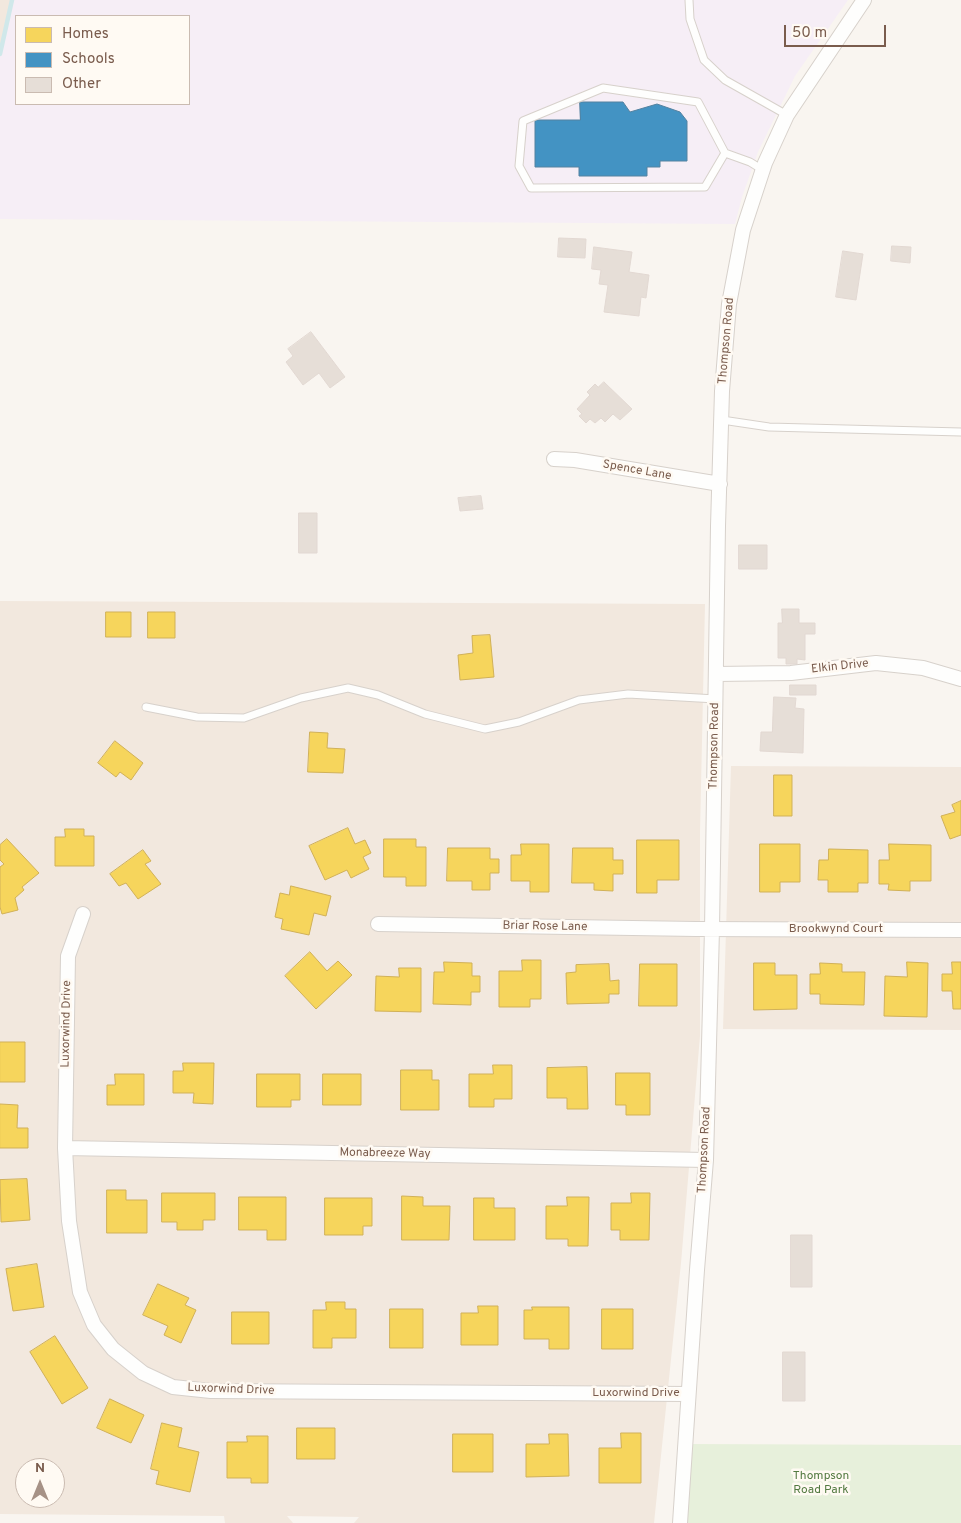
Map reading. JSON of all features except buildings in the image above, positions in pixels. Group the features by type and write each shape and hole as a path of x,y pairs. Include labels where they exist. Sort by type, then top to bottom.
{"street":[{"name":"Thompson Road","path":"680,1523 706,1160 720,484 722,420 730,304 743,230 763,170 787,115 864,0"},
{"name":"Spence Lane","path":"554,459 575,460 720,484"},
{"name":"Elkin Drive","path":"716,674 791,673 876,663 923,668 961,679"},
{"name":"Luxorwind Drive","path":"83,914 68,956 65,1148 69,1221 80,1292 94,1325 113,1349 143,1373 173,1387 211,1391 688,1394"},
{"name":"Briar Rose Lane","path":"378,924 712,929"},
{"name":"Brookwynd Court","path":"712,929 961,930"},
{"name":"Monabreeze Way","path":"65,1148 706,1160"}],"lane":[{"path":"681,0 689,9"},
{"path":"689,0 690,20 704,60 725,80 787,115"},
{"path":"725,153 705,187 531,188 519,166 523,121 603,88 698,102 725,153 750,162 763,170"},
{"path":"722,420 768,427 961,432"},
{"path":"146,707 197,717 244,718 301,698 348,688 378,695 425,714 485,729 519,722 579,700 628,694 716,699"}],"shaded area":[{"path":"0,0 12,0 0,54"},
{"path":"12,0 848,0 795,76 758,152 742,197 735,224 0,219 0,54"},
{"path":"0,601 705,604 700,832 700,1036 681,1263 654,1523 354,1523 359,1517 287,1516 293,1523 225,1523 224,1516 0,1514"},
{"path":"731,766 961,767 961,1030 723,1029"}],"green space":[{"name":"Thompson Road Park","path":"685,1444 961,1445 961,1523 681,1523"}],"waterway":[{"path":"0,54 12,0"}]}
